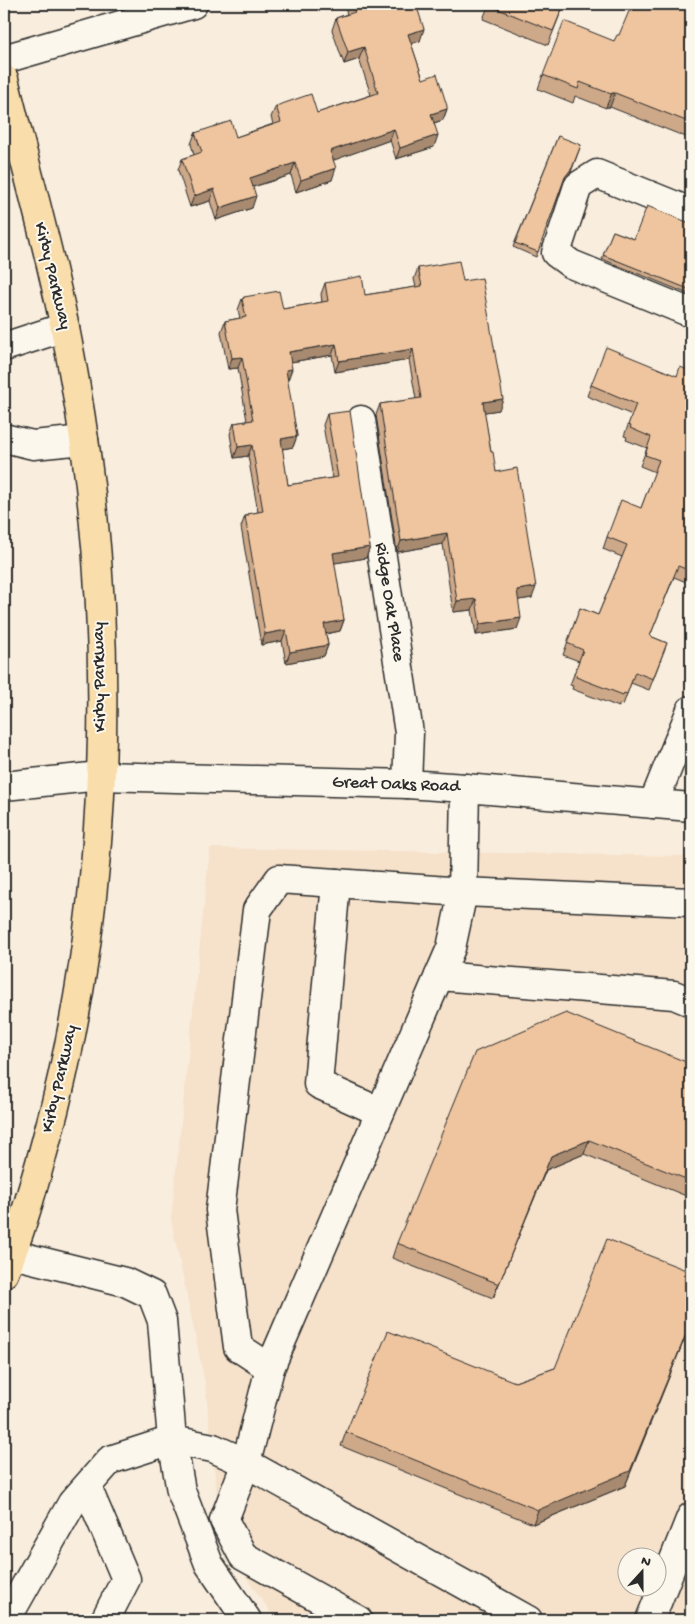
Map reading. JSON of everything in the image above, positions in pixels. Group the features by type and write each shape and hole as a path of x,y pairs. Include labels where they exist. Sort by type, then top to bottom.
{"main road":[{"name":"Kirby Parkway","path":"4,79 65,327 84,440 94,524 102,692 96,846 90,915 80,984 68,1052 42,1154 6,1260"}],"street":[{"path":"4,59 193,4"},
{"path":"691,212 597,174 578,186 556,253 571,264 691,313"},
{"path":"4,347 65,327"},
{"name":"Ridge Oak Place","path":"361,420 409,733 407,784"},
{"path":"4,438 33,445 84,440"},
{"path":"653,804 691,710"},
{"name":"Great Oaks Road","path":"4,786 100,776 407,784 691,807"},
{"path":"358,1620 243,1556 224,1520 246,1463 270,1368 451,948 463,892 465,788"},
{"path":"270,1368 238,1347 220,1210 257,910 279,879 463,892 691,902"},
{"path":"336,883 318,1084 380,1112"},
{"path":"439,976 674,995 691,1002"},
{"path":"6,1260 125,1282 152,1295 162,1321 172,1440 181,1491 209,1564 247,1620"},
{"path":"6,1620 72,1503 110,1460 172,1440 213,1448 246,1463 528,1620"},
{"path":"86,1487 126,1579 105,1620"},
{"path":"650,1620 691,1517"}],"shaded area":[{"path":"210,848 683,856 691,858 691,1620 276,1620 222,1542 205,1383 171,1219"}],"building":[{"path":"352,4 416,4 424,29 408,34 423,79 437,74 447,106 447,109 431,114 438,135 400,148 394,129 330,151 336,168 301,180 295,163 250,178 256,196 220,208 214,189 194,196 182,159 202,152 195,133 231,121 236,137 281,122 276,106 311,94 317,113 378,93 364,47 348,52 336,18 355,12"},
{"path":"489,4 564,4 553,31"},
{"path":"632,4 691,4 691,123 615,93 611,94 580,82 578,89 543,75 564,21 614,41 617,35 619,35"},
{"path":"558,136 581,145 572,168 565,177 538,252 515,243"},
{"path":"647,206 691,223 691,290 603,255 613,231 634,239"},
{"path":"459,261 463,281 482,278 503,399 483,402 491,452 493,452 496,472 517,468 536,587 517,590 521,618 480,624 476,599 457,601 447,533 401,541 380,404 421,398 413,349 339,361 336,344 289,352 292,369 286,370 297,436 281,439 288,485 338,477 327,414 350,411 370,547 333,553 344,620 324,624 328,645 290,652 286,630 265,634 245,516 263,511 252,445 238,447 234,423 253,420 242,357 232,358 225,321 246,317 242,299 244,297 279,291 283,309 328,301 325,283 362,276 365,295 422,286 418,268"},
{"path":"606,347 677,376 680,367 691,371 691,571 678,566 650,636 667,643 653,679 635,672 627,694 624,693 623,695 576,677 577,675 574,674 583,650 567,643 580,608 598,615 627,545 607,537 621,500 641,508 659,460 645,455 651,437 630,428 631,426 628,425 636,404 591,385"},
{"path":"566,1013 691,1064 691,1181 589,1140 551,1156 499,1284 397,1243 475,1052"},
{"path":"607,1239 691,1272 691,1322 630,1471 538,1510 346,1432 388,1331 515,1382 555,1368"}]}
